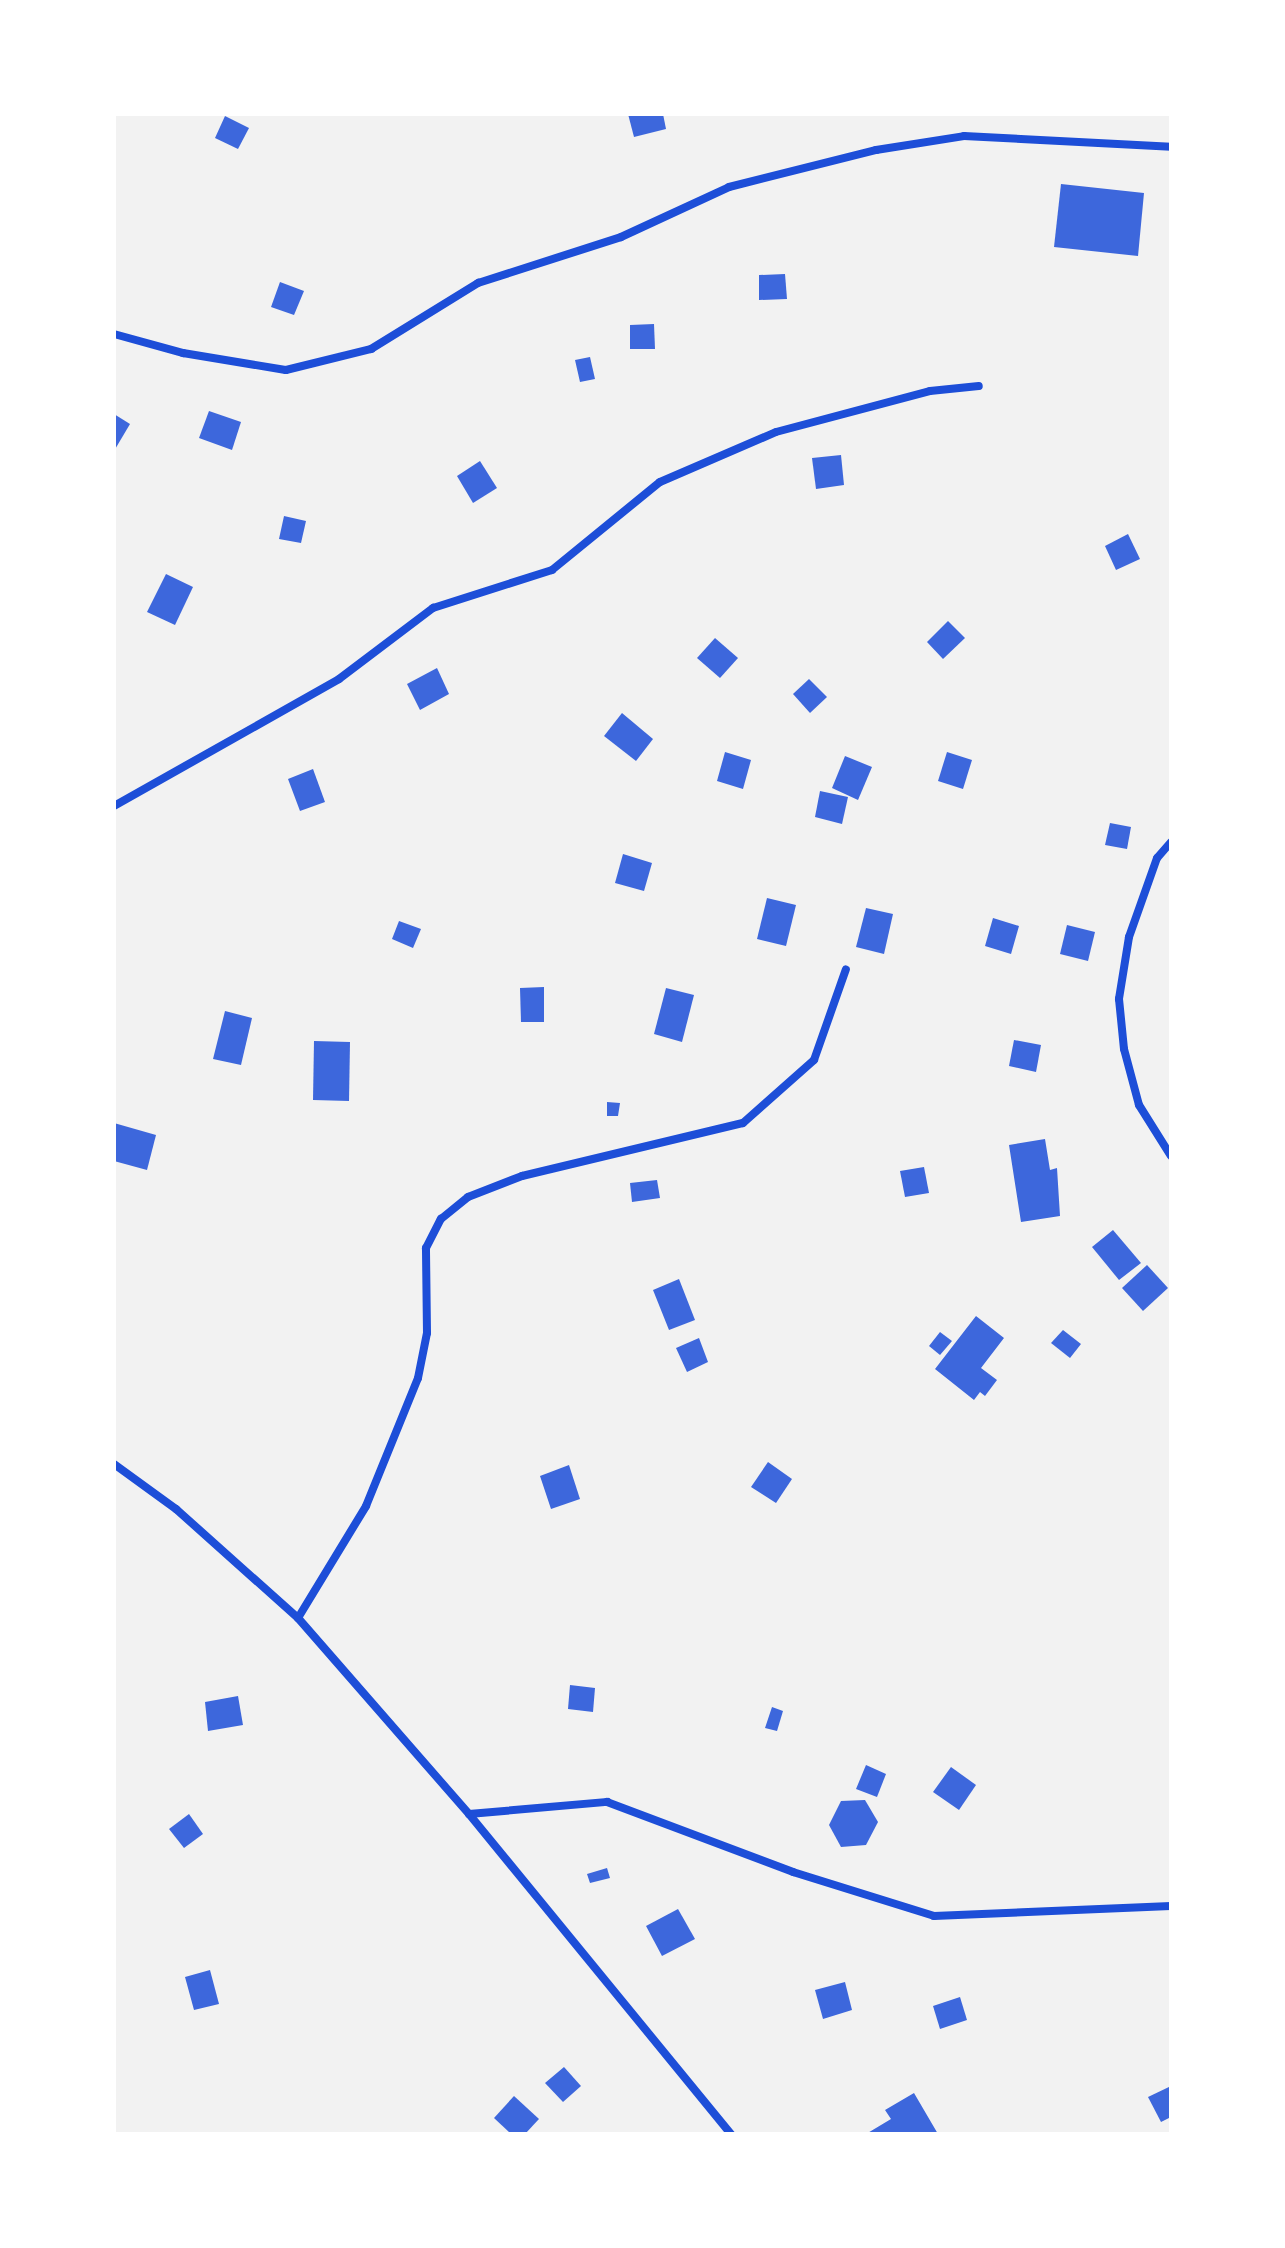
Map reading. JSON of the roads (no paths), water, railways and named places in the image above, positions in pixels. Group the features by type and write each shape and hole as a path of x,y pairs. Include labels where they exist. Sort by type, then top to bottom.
{"street":[{"path":"114,334 183,353 286,370 371,349 478,283 621,237 729,187 876,150 964,136 1171,147"},
{"path":"114,806 339,679 433,608 552,570 660,482 776,432 930,391 979,386"},
{"path":"1171,842 1157,858 1129,937 1119,999 1124,1049 1139,1105 1171,1156"},
{"path":"298,1618 366,1506 418,1378 427,1333 426,1248 441,1219 468,1197 522,1176 743,1123 814,1060 846,969"},
{"path":"114,1464 176,1509 298,1618 469,1814 731,2134"},
{"path":"469,1814 607,1802 793,1872 934,1916 1171,1906"}]}
